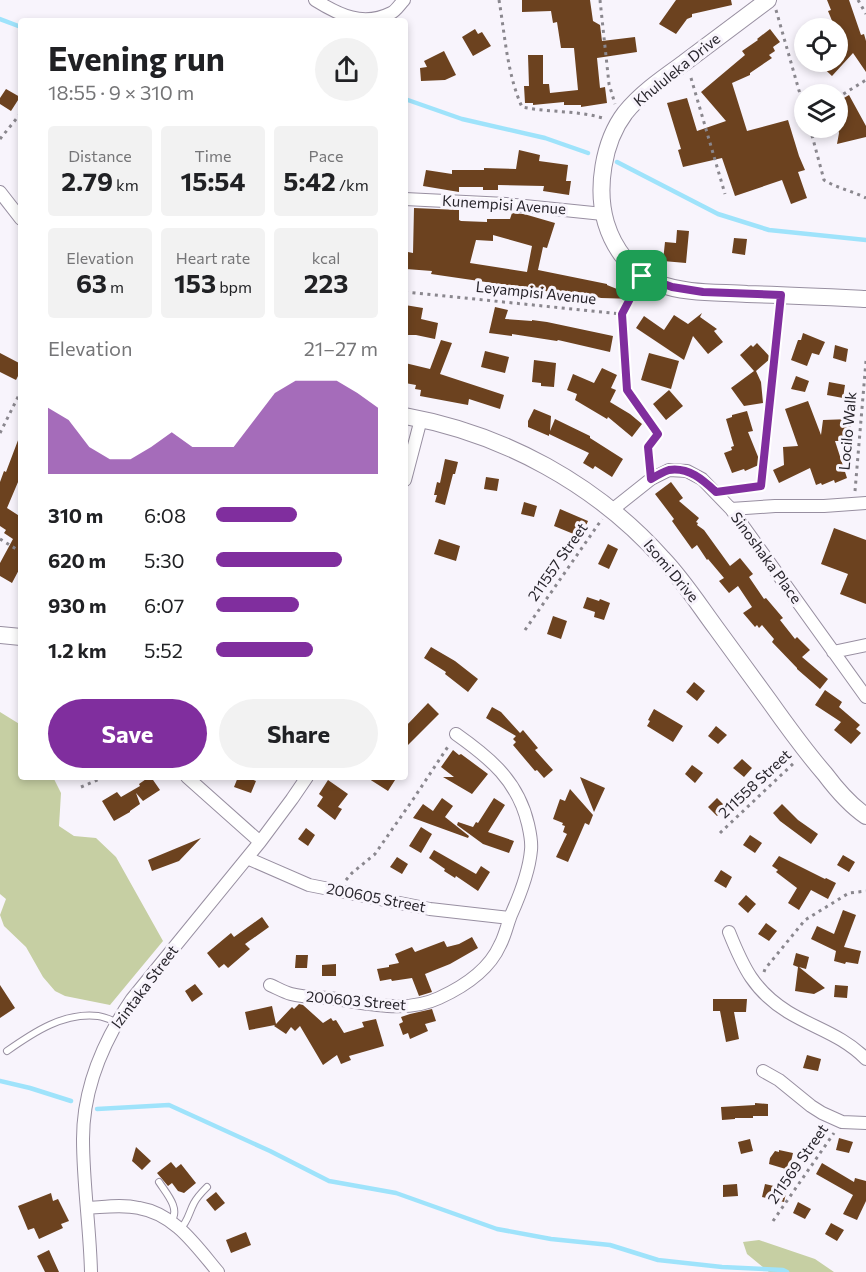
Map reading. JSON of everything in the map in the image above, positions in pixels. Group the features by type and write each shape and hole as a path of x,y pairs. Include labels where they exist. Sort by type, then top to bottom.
{"street":[{"path":"315,0 334,12 350,18"},
{"path":"377,18 393,13 404,0"},
{"name":"Khululeka Drive","path":"768,0 652,87 621,119 610,142 603,169 603,213 609,232 617,249 642,276 672,287 703,292 866,299"},
{"path":"0,192 18,215"},
{"name":"Kunempisi Avenue","path":"408,199 506,204 603,213"},
{"path":"408,456 413,417"},
{"name":"Isomi Drive","path":"413,417 464,430 523,453 575,483 612,510 664,560 806,752 841,794 866,816"},
{"name":"Sinoshaka Place","path":"612,510 651,479 669,470 687,471 702,479 731,510 866,697"},
{"path":"731,510 860,503"},
{"path":"0,634 18,637"},
{"path":"834,652 866,645"},
{"name":"200603 Street","path":"270,985 307,997 394,1007 413,1006 438,999 462,986 488,963 500,946 526,874 531,852 531,837 520,798 506,777 477,749 456,734"},
{"path":"190,780 260,842"},
{"name":"Izintaka Street","path":"91,1272 83,1137 86,1108 97,1065 116,1022 132,999 260,842 305,780"},
{"name":"200605 Street","path":"247,858 309,885 430,909 510,918"},
{"path":"729,932 747,973 759,988 789,1012 848,1042 866,1059"},
{"path":"763,1071 779,1080 822,1113 842,1122 866,1123"},
{"path":"87,1208 118,1206 150,1210 176,1225 218,1272"}],"lane":[{"path":"7,1051 32,1034 58,1022 80,1016 101,1016 116,1022"},
{"path":"159,1182 175,1210 176,1225 187,1223 195,1202 207,1187"}],"path":[{"path":"499,0 508,59 522,107 621,119"},
{"path":"600,0 609,84 621,119"},
{"path":"773,0 797,84"},
{"path":"858,0 866,14"},
{"path":"686,62 725,194"},
{"path":"848,91 866,80"},
{"path":"0,139 18,117"},
{"path":"813,138 824,180 866,198"},
{"path":"642,276 622,314 627,390 658,434 648,447 651,479"},
{"name":"Leyampisi Avenue","path":"408,292 622,314"},
{"path":"716,492 761,486 781,295"},
{"name":"Locilo Walk","path":"860,503 866,361"},
{"path":"0,433 18,397"},
{"name":"211557 Street","path":"525,630 602,518 612,510"},
{"path":"0,539 18,550"},
{"path":"339,891 352,873 375,854 456,734"},
{"name":"211558 Street","path":"720,833 806,752"},
{"path":"81,787 97,780"},
{"path":"759,988 765,969 805,920 849,893 866,891"},
{"name":"211569 Street","path":"773,1221 842,1122"}],"green space":[{"path":"0,712 18,723 18,780 54,780 61,793 59,826 74,836 96,838 116,857 163,941 110,1005 65,996 55,991 43,977 26,947 4,926 0,915 6,899 0,894"},
{"path":"759,1240 815,1259 834,1272 769,1272 747,1254 743,1242"}],"building":[{"path":"522,0 590,0 593,21 600,25 602,41 635,37 637,52 597,58 600,88 605,87 607,103 581,107 581,105 564,105 564,102 533,105 533,103 525,103 524,86 529,86 528,55 543,55 543,84 549,84 550,93 578,90 574,48 561,48 557,22 553,23 551,11 522,12"},
{"path":"676,0 731,0 732,5 692,14 692,17 687,19 676,34 659,24"},
{"path":"827,0 849,0 861,35 864,34 866,41 866,72 853,53 848,58 848,18 831,18 828,11 831,10"},
{"path":"475,29 478,34 482,32 491,46 473,56 462,37"},
{"path":"770,29 780,42 773,47 775,51 769,55 772,58 750,75 732,83 747,131 788,120 805,170 798,172 807,198 791,204 782,180 735,196 722,158 683,167 678,150 681,149 667,103 687,98 697,131 726,121 701,92 745,55 742,51"},
{"path":"444,51 456,75 445,80 421,81 420,68 427,67 424,61"},
{"path":"6,89 18,96 11,111 0,104 0,98"},
{"path":"848,96 866,126 866,137 837,144 838,138 848,138"},
{"path":"519,150 540,155 539,161 568,165 566,181 571,181 569,195 543,191 544,186 498,185 498,190 483,190 483,187 459,187 459,192 423,186 426,170 452,174 452,170 516,169"},
{"path":"414,208 459,210 461,221 487,222 487,219 510,219 512,213 524,214 555,223 547,248 543,247 538,270 607,284 637,297 636,299 601,298 574,291 572,303 554,300 556,293 431,274 432,271 408,269 408,252 413,253","holes":["493,235 532,246 527,272 470,263 476,240 493,241"]},
{"path":"677,230 689,231 686,263 663,261 665,242 676,243"},
{"path":"734,238 747,239 745,255 732,253"},
{"path":"408,306 423,308 421,319 438,323 435,339 408,335"},
{"path":"495,307 508,310 505,319 547,322 613,336 610,352 558,340 489,333"},
{"path":"702,313 700,317 717,329 714,331 723,342 708,354 693,336 684,360 636,328 644,316 664,330 674,315 688,324"},
{"path":"803,333 825,342 819,355 812,353 807,366 791,360"},
{"path":"441,340 452,343 440,374 504,395 500,409 469,399 468,405 420,396 421,390 415,389 416,385 408,384 408,364 430,369"},
{"path":"757,343 771,358 756,371 761,382 763,403 744,406 731,388 754,371 740,355 751,345 753,347"},
{"path":"835,345 848,349 846,362 833,358"},
{"path":"485,351 509,357 505,373 481,367"},
{"path":"0,353 18,362 16,380 0,372"},
{"path":"649,353 679,361 671,389 641,380"},
{"path":"534,360 556,363 554,387 541,386 541,383 532,382"},
{"path":"602,368 617,375 611,388 616,390 610,402 642,424 632,437 608,417 607,419 575,400 577,394 567,390 573,374 594,383"},
{"path":"796,376 809,381 805,392 791,389"},
{"path":"829,382 845,385 843,398 827,395"},
{"path":"669,390 683,406 666,420 653,404"},
{"path":"808,401 821,435 823,420 850,419 851,432 845,432 846,441 835,441 847,478 835,483 834,480 816,485 810,468 779,483 773,470 784,465 783,447 798,446 785,409"},
{"path":"534,409 551,416 550,431 555,419 590,436 623,459 612,477 595,466 593,469 583,463 589,453 528,427 528,421"},
{"path":"747,411 753,431 748,432 761,464 745,471 744,469 732,473 724,453 732,450 731,447 734,446 726,419"},
{"path":"18,440 18,482 7,508 18,515 18,572 12,583 0,576 0,563 13,539 4,533 6,530 0,526 0,482 4,471 6,472"},
{"path":"445,459 458,462 445,505 435,502 437,495 434,495 437,482 440,483"},
{"path":"486,477 499,479 497,491 484,489"},
{"path":"671,482 683,498 679,501 699,518 697,525 704,530 730,566 740,558 753,574 749,577 764,599 766,598 783,618 780,620 795,639 797,637 810,650 802,657 828,679 820,689 797,669 772,642 774,639 762,625 759,628 757,625 755,627 743,613 752,607 738,586 729,593 719,581 724,578 697,545 692,549 672,521 674,519 655,494"},
{"path":"524,502 537,506 534,517 521,514"},
{"path":"560,509 588,521 581,537 554,526"},
{"path":"834,528 866,540 866,604 840,594 848,574 821,564"},
{"path":"439,539 460,546 456,561 434,554"},
{"path":"608,544 618,549 609,569 598,564"},
{"path":"587,597 610,603 604,620 594,617 595,612 583,608"},
{"path":"553,616 567,621 561,639 547,634"},
{"path":"431,647 455,661 478,679 468,692 445,674 446,672 424,658"},
{"path":"694,682 705,691 697,701 686,692"},
{"path":"825,690 842,702 839,707 860,725 856,729 861,733 851,744 834,730 841,722 815,705"},
{"path":"428,703 439,714 408,745 408,724"},
{"path":"492,707 501,712 520,733 523,730 538,748 535,750 553,770 544,778 513,745 516,742 513,739 516,736 486,718"},
{"path":"654,709 683,726 673,742 647,726"},
{"path":"716,726 727,735 718,744 708,736"},
{"path":"453,750 488,774 472,794 443,777 454,777 441,767"},
{"path":"742,759 752,768 744,777 733,768"},
{"path":"692,765 703,773 695,783 685,774"},
{"path":"580,777 605,788 594,812"},
{"path":"145,780 153,780 160,790 143,801 136,793 140,804 114,821 102,801 117,792 121,797 140,786 139,784"},
{"path":"237,780 256,781 251,793 234,787"},
{"path":"328,780 348,794 338,807 342,809 335,820 317,806 323,797 319,794"},
{"path":"371,780 395,780 388,791"},
{"path":"570,789 593,815 589,825 585,823 568,862 556,857 567,834 563,832 565,826 562,825 563,823 553,819 560,799 565,801"},
{"path":"442,798 453,806 445,817 469,836 468,838 413,818 423,804 433,811"},
{"path":"494,798 505,805 488,832 514,841 509,853 483,844 457,825 458,822 473,827"},
{"path":"717,798 726,807 717,816 708,807"},
{"path":"782,804 798,820 818,834 811,844 773,813"},
{"path":"421,827 432,834 421,853 409,846"},
{"path":"306,828 315,835 308,846 298,839"},
{"path":"750,835 762,843 755,853 743,845"},
{"path":"201,838 179,861 152,871 148,860"},
{"path":"434,850 476,874 481,866 490,872 478,891 444,871 445,869 429,858"},
{"path":"843,855 855,862 849,872 837,865"},
{"path":"779,856 836,883 828,899 811,890 799,910 788,903 797,888 776,872 778,870 772,866"},
{"path":"397,857 408,864 402,874 390,867"},
{"path":"721,870 732,877 726,888 714,881"},
{"path":"746,895 756,904 748,913 738,904"},
{"path":"843,910 856,915 844,947 861,951 858,964 834,961 836,951 811,939 817,926 834,934"},
{"path":"262,917 269,927 245,944 250,949 228,968 224,964 219,968 207,953 231,933 234,937"},
{"path":"766,923 777,931 769,941 758,934"},
{"path":"472,937 478,948 450,964 425,974 432,992 419,996 412,978 380,981 377,969 399,963 395,954 412,947 415,952 444,941 447,947"},
{"path":"796,953 809,957 806,969 799,967 825,988 814,994 795,991 798,967 793,965"},
{"path":"296,955 308,955 307,968 295,968"},
{"path":"336,964 336,976 322,976 322,965"},
{"path":"195,984 203,994 192,1002 185,991"},
{"path":"0,985 15,1008 0,1018"},
{"path":"835,985 848,986 847,998 834,997"},
{"path":"713,999 747,999 746,1012 734,1012 739,1039 726,1042 720,1011 713,1011"},
{"path":"299,1004 323,1023 331,1018 333,1021 336,1020 344,1033 364,1027 362,1022 376,1019 384,1046 349,1056 351,1060 341,1064 337,1055 323,1065 300,1026 295,1031 291,1027 286,1034 275,1025 249,1030 245,1012 272,1006 276,1024 292,1007 294,1009"},
{"path":"432,1009 436,1021 425,1024 428,1031 410,1039 408,1033 403,1035 399,1024 403,1022 401,1017"},
{"path":"807,1055 821,1059 818,1071 803,1068"},
{"path":"755,1103 768,1104 768,1116 722,1120 721,1107 755,1105"},
{"path":"839,1138 853,1142 849,1153 836,1150"},
{"path":"750,1139 753,1151 741,1154 738,1142"},
{"path":"136,1147 151,1161 142,1170 132,1161"},
{"path":"779,1150 793,1153 789,1170 769,1164 775,1151 779,1152"},
{"path":"171,1162 176,1168 181,1164 196,1183 184,1193 178,1191 172,1183 168,1186 157,1173"},
{"path":"822,1163 854,1182 855,1178 866,1181 866,1201 857,1220 843,1214 853,1195 816,1174"},
{"path":"737,1184 738,1196 723,1197 723,1185"},
{"path":"765,1184 787,1189 784,1202 762,1197"},
{"path":"216,1192 225,1203 215,1211 206,1200"},
{"path":"51,1193 53,1201 58,1199 69,1221 61,1224 63,1228 39,1239 34,1228 28,1230 18,1206"},
{"path":"798,1202 811,1209 805,1219 793,1213"},
{"path":"831,1223 844,1230 837,1241 825,1234"},
{"path":"246,1232 251,1245 231,1253 226,1240"},
{"path":"49,1250 59,1272 45,1272 37,1256"}],"waterway":[{"path":"0,19 18,26"},
{"path":"408,100 462,119 545,138 588,153"},
{"path":"617,162 718,214 769,230 866,240"},
{"path":"0,1081 71,1101"},
{"path":"97,1109 169,1105 329,1181 396,1193 497,1229 551,1239 610,1245 658,1260 787,1272"}],"route":[{"path":"642,276 672,287 703,292 781,295 761,486 716,492 702,479 687,471 669,470 651,479 648,447 658,434 627,390 622,314 642,276"}]}
